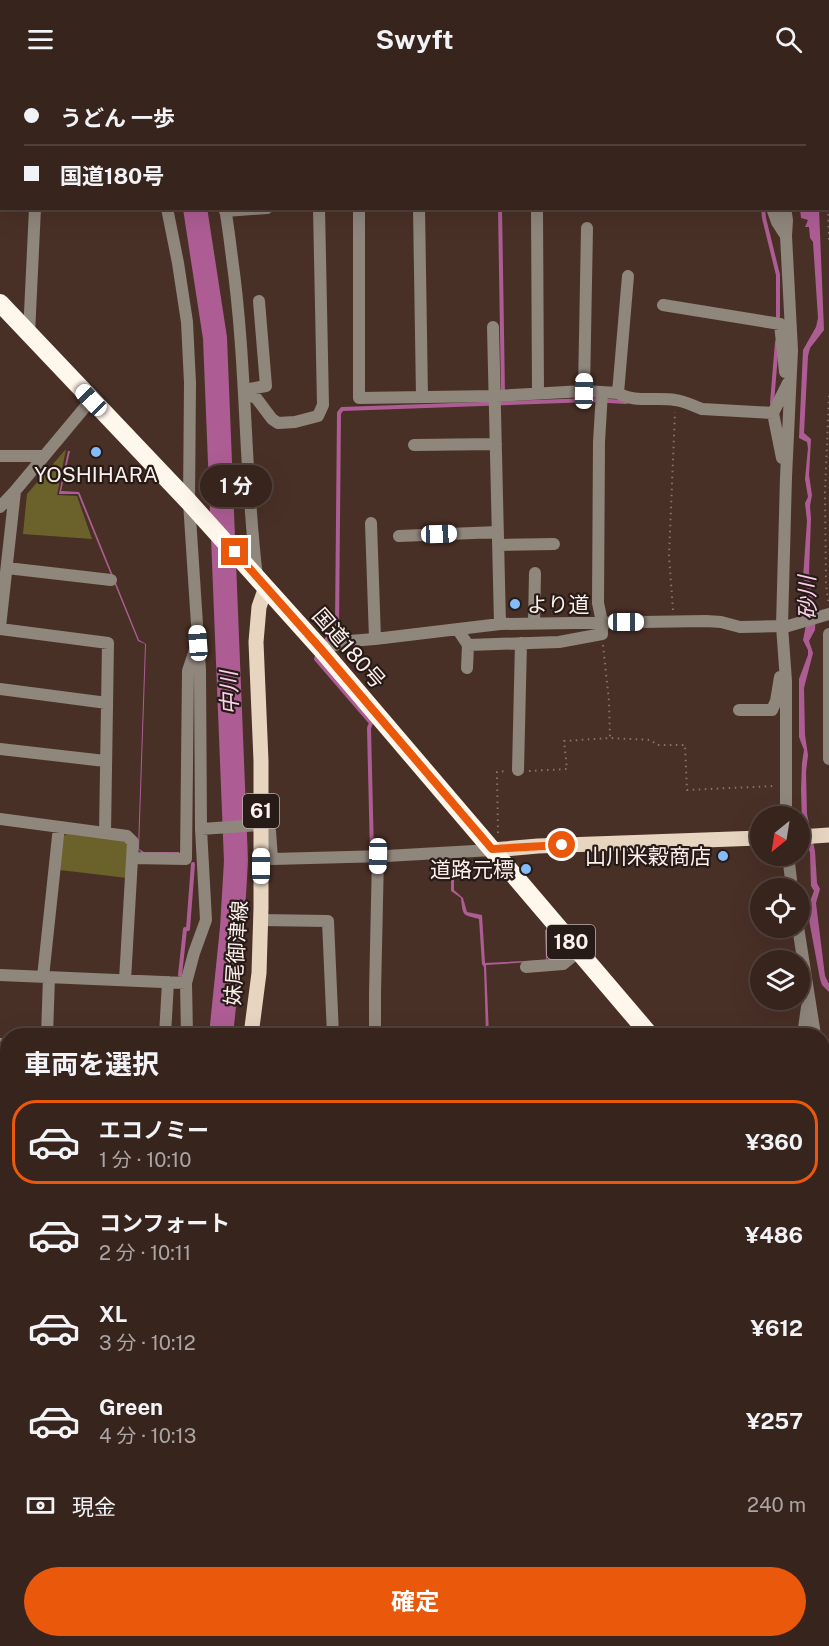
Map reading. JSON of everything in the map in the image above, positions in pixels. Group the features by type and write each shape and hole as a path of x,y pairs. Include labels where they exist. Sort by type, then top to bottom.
{"highway":[{"name":"国道180号","path":"0,303 258,578 644,1028"}],"main road":[{"name":"妹尾御津線","path":"252,1028 259,973 261,920 258,825 261,761 256,642 259,607 258,578"},
{"path":"810,837 827,836"},
{"path":"492,849 750,838"}],"street":[{"path":"29,334 35,210"},
{"path":"166,210 188,322 189,502 200,670 206,920 186,983 187,1028"},
{"path":"225,210 237,296 251,514 258,578"},
{"path":"244,390 257,399 272,420 278,423 295,422 318,416 322,405 319,210"},
{"path":"358,210 359,398 499,399 538,393 584,391 601,399 618,393"},
{"path":"419,210 422,397"},
{"path":"537,210 538,393"},
{"path":"773,210 786,236"},
{"path":"739,710 772,710 779,688 784,650 788,382 792,350 785,210"},
{"path":"584,391 588,228"},
{"path":"618,393 628,276"},
{"path":"244,390 266,386 259,301"},
{"path":"663,305 780,324 788,382 773,412 786,477"},
{"path":"493,327 499,399 496,444 500,624"},
{"path":"618,393 626,398 676,400 702,409 773,412"},
{"path":"601,399 598,603 602,628"},
{"path":"0,507 91,400"},
{"path":"414,445 496,444"},
{"path":"0,456 44,456"},
{"path":"15,491 0,628 108,643 105,833"},
{"path":"371,523 375,639"},
{"path":"399,536 498,532"},
{"path":"499,545 554,544"},
{"path":"7,568 111,580"},
{"path":"534,624 535,573"},
{"path":"321,649 349,641 500,624 602,628 706,621 740,627 785,626 827,613"},
{"path":"468,645 559,642 602,628"},
{"path":"458,630 468,645 467,668"},
{"path":"829,634 829,759"},
{"path":"133,858 186,859 188,671 198,643"},
{"path":"520,771 521,643"},
{"path":"784,650 786,806"},
{"path":"0,689 107,703"},
{"path":"0,749 105,761"},
{"path":"0,819 127,836 133,842 124,980"},
{"path":"203,828 258,825 270,831 272,859 492,849"},
{"path":"46,1028 46,977 59,827"},
{"path":"374,856 375,1028"},
{"path":"261,920 328,921 333,1028"},
{"path":"526,967 563,964 579,951"},
{"path":"0,975 186,983"},
{"path":"165,1028 168,982"},
{"path":"810,1001 814,1028"},
{"path":"804,1028 807,1010"}],"path":[{"path":"828,210 829,241"},
{"path":"827,613 825,493 829,394"},
{"path":"674,622 669,556 676,400"},
{"path":"602,628 610,738"},
{"path":"492,849 498,838 497,772 567,769 564,741 610,738 651,740 657,745 685,745 687,790 777,786"}],"shaded area":[{"path":"66,449 57,495 77,496 92,539 23,534 27,494"},
{"path":"69,832 124,840 128,843 127,878 60,870 64,836"}],"water":[{"name":"砂川","path":"800,210 819,210 824,330 810,348 808,356 804,433 811,439 809,475 812,495 809,572 816,608 815,630 809,641 813,653 804,688 805,735 808,755 807,806 802,806 804,750 799,737 799,679 808,650 803,640 806,625 798,612 807,596 803,578 807,521 805,503 808,497 805,479 808,448 807,442 799,438 803,350 816,327 818,318 813,242 810,238 809,227 805,227 808,220 801,218"},
{"path":"68,451 70,451 61,491 79,492 139,640 146,644 139,849 144,852 179,853 143,854 138,849 145,644 138,641 78,494 59,494"},
{"path":"810,828 815,851 817,883 820,889 816,903 829,992 820,979 810,925 810,901 814,891 811,886"},
{"path":"454,854 454,890 463,898 467,912 482,915 485,963 546,960 546,930 547,961 486,965 489,1028 486,1028 484,967 479,919 465,914 461,898 451,891 451,856"}],"waterway":[{"name":"中川","path":"195,210 215,338 236,861 222,1028"},
{"path":"500,210 503,394"},
{"path":"763,210 778,275 778,317"},
{"path":"772,403 777,342"},
{"path":"326,640 337,628 339,413 342,409 591,400 626,402"},
{"path":"317,656 316,659 371,723 369,728 372,854"},
{"path":"180,975 185,929 188,929 193,864"}],"place":[{"name":"YOSHIHARA","path":"96,452"},
{"name":"より道","path":"515,604"},
{"name":"山川米穀商店","path":"723,856"},
{"name":"道路元標","path":"526,869"}],"route":[{"path":"235,552 492,849 562,845"}]}
